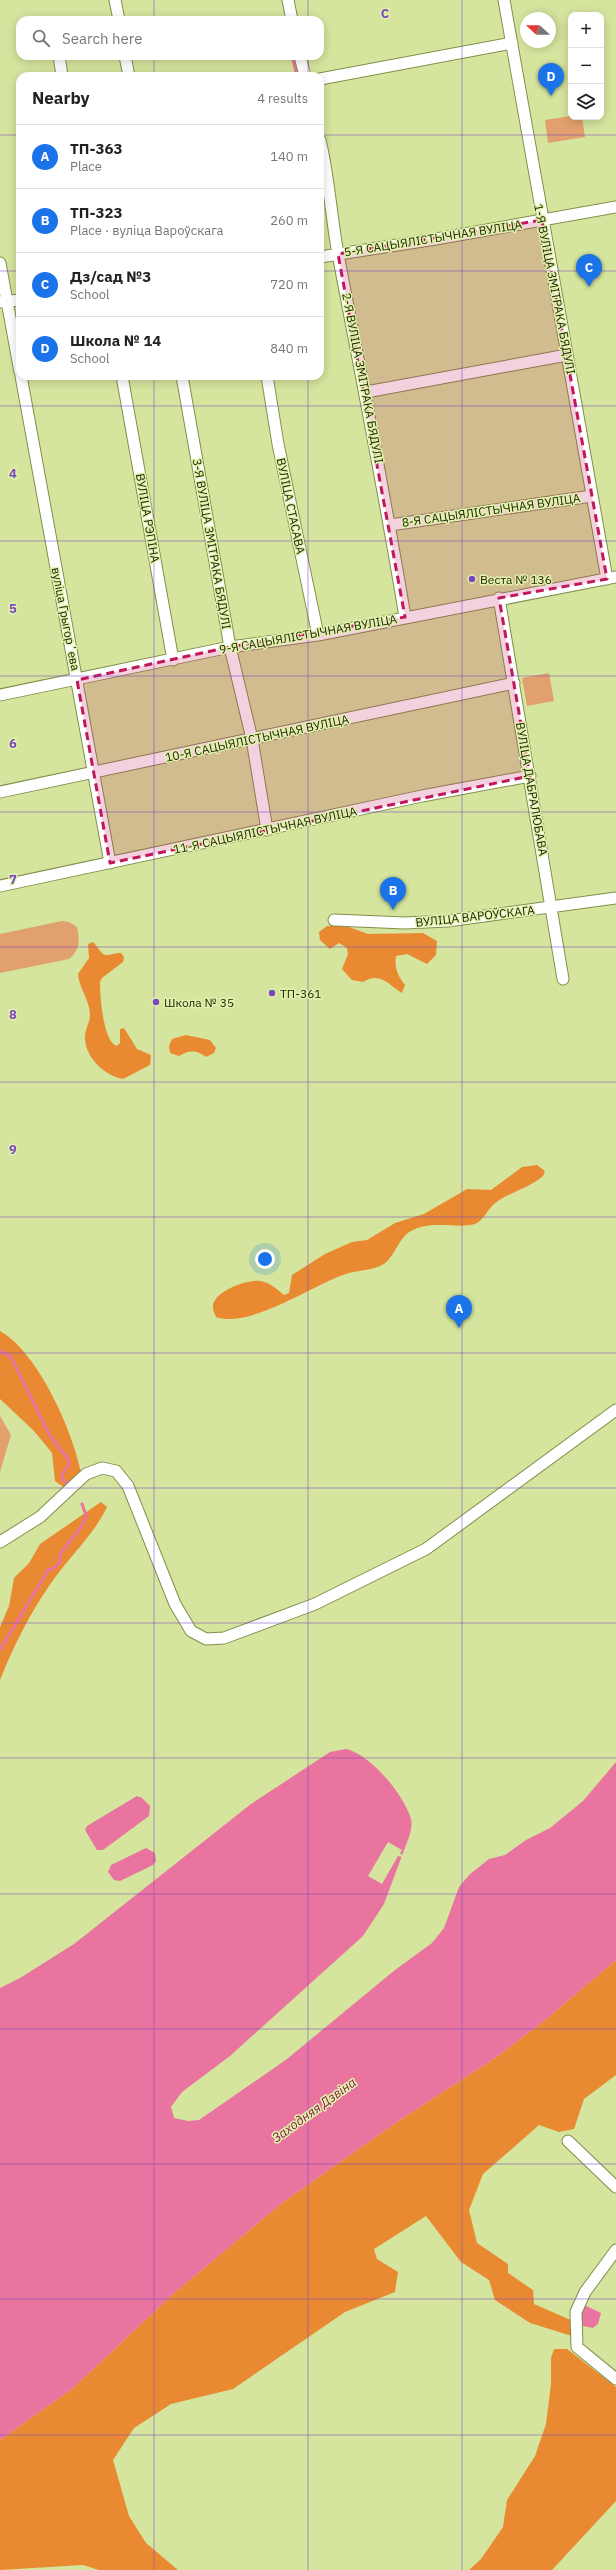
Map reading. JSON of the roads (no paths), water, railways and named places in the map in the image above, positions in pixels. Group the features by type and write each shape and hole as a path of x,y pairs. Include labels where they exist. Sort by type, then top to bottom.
{"street":[{"path":"115,0 118,16"},
{"path":"288,0 291,16"},
{"name":"1-Я ВУЛІЦА ЗМІТРАКА БЯДУЛІ","path":"504,0 592,496 612,578"},
{"path":"324,78 512,43"},
{"path":"60,60 61,72"},
{"path":"126,60 128,72"},
{"path":"301,60 304,72"},
{"name":"2-Я ВУЛІЦА ЗМІТРАКА БЯДУЛІ","path":"324,157 338,254 366,392 405,617"},
{"name":"5-Я САЦЫЯЛІСТЫЧНАЯ ВУЛІЦА","path":"324,256 436,239 616,207"},
{"path":"0,263 4,302 16,354"},
{"path":"4,302 16,300"},
{"path":"366,392 568,355"},
{"name":"вуліца Грыгорʼева","path":"22,380 110,863"},
{"name":"ВУЛІЦА РЭПІНА","path":"123,380 173,660"},
{"name":"3-Я ВУЛІЦА ЗМІТРАКА БЯДУЛІ","path":"183,380 230,647 252,739 267,830"},
{"name":"ВУЛІЦА СТАСАВА","path":"267,380 278,444 318,634"},
{"name":"8-Я САЦЫЯЛІСТЫЧНАЯ ВУЛІЦА","path":"390,525 592,496"},
{"name":"9-Я САЦЫЯЛІСТЫЧНАЯ ВУЛІЦА","path":"0,694 77,680 230,647 318,634 499,598 612,578"},
{"name":"ВУЛІЦА ДАБРАЛЮБАВА","path":"499,598 553,907 563,980"},
{"name":"10-Я САЦЫЯЛІСТЫЧНАЯ ВУЛІЦА","path":"0,792 514,683"},
{"name":"11-Я САЦЫЯЛІСТЫЧНАЯ ВУЛІЦА","path":"0,886 530,776"},
{"name":"ВУЛІЦА ВАРОЎСКАГА","path":"334,920 405,923 448,921 616,898"},
{"path":"0,1542 40,1517 86,1474 102,1468 116,1471 128,1486 175,1604 191,1631 206,1639 224,1638 315,1604 426,1549 616,1410"},
{"path":"568,2141 616,2187"},
{"path":"616,2250 585,2292 576,2312 577,2347 616,2379"}],"water":[{"name":"Заходняя Дзвіна","path":"346,1749 355,1752 375,1766 393,1786 406,1807 411,1819 409,1837 384,1904 363,1936 230,2056 182,2092 171,2107 174,2118 188,2121 199,2120 287,2059 395,1970 432,1943 444,1928 459,1887 470,1874 489,1859 505,1855 526,1840 550,1828 583,1801 616,1762 616,1960 544,2021 495,2058 397,2122 282,2203 172,2295 72,2389 0,2440 0,1988 20,1978 74,1944 251,1804 330,1752"},
{"path":"137,1796 142,1798 150,1806 149,1816 103,1850 97,1850 85,1830 87,1826"},
{"path":"146,1848 155,1853 156,1861 153,1865 120,1881 114,1880 108,1872 111,1865"},
{"path":"584,2305 601,2313 598,2324 593,2328 583,2326 579,2319"}],"waterway":[{"path":"293,60 296,72"},
{"path":"0,1351 11,1357 49,1434 68,1459 69,1464 62,1475 63,1480 70,1486"},
{"path":"0,1650 48,1570 54,1568 60,1562 60,1554 82,1526 86,1515 82,1504"}],"place":[{"name":"Школа № 14","path":"551,96"},
{"name":"Дз/сад №3","path":"589,287"},
{"name":"Веста № 136","path":"472,579"},
{"name":"ТП-323","path":"393,910"},
{"name":"ТП-361","path":"272,993"},
{"name":"Школа № 35","path":"156,1002"},
{"name":"ТП-363","path":"459,1328"}]}
